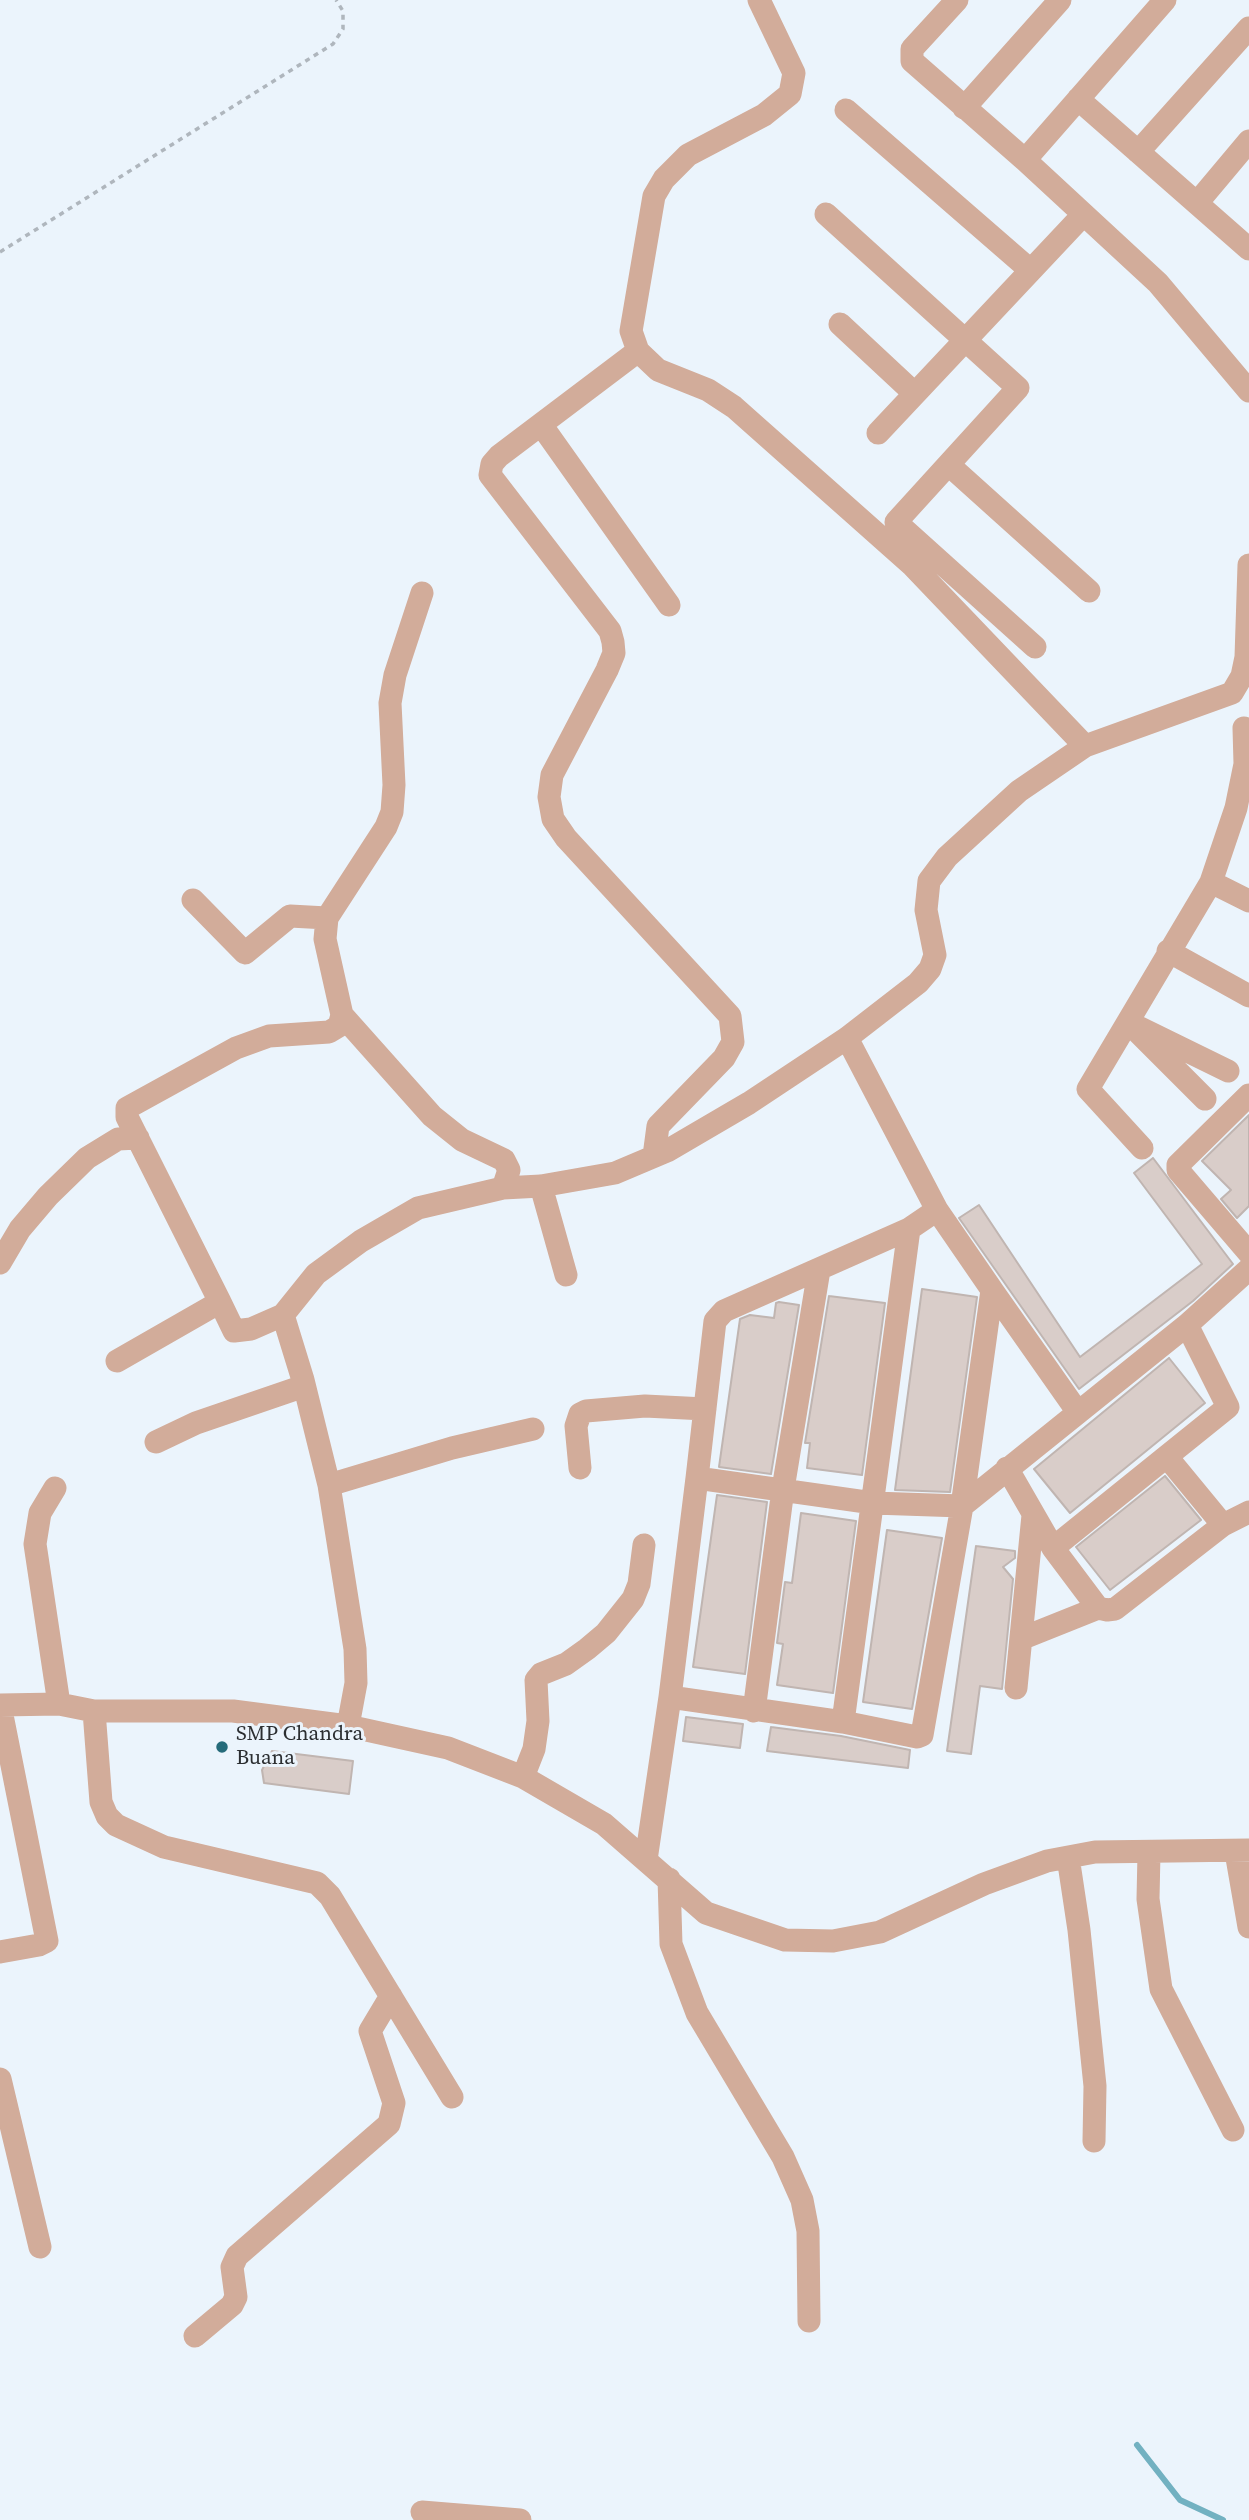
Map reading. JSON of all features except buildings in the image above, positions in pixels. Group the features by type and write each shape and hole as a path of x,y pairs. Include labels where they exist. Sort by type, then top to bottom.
{"street":[{"path":"759,0 794,73 790,94 764,115 688,155 664,179 654,196 631,331 638,351 658,370 708,390 734,407 913,566 1086,746"},
{"path":"957,0 912,49 912,61 1158,283 1249,391"},
{"path":"964,108 1060,0"},
{"path":"1024,160 1165,0"},
{"path":"1138,152 1249,28"},
{"path":"1078,99 1249,249"},
{"path":"846,110 1028,270"},
{"path":"1197,203 1249,141"},
{"path":"826,214 1018,388 896,522 1035,647"},
{"path":"878,433 1028,270 1083,215"},
{"path":"840,324 914,393"},
{"path":"638,351 499,456 492,464 490,475 610,631 614,653 552,775 550,809 566,838 730,1016 733,1042 724,1058 658,1126 654,1156"},
{"path":"542,426 669,605"},
{"path":"949,464 1089,591"},
{"path":"342,1015 339,1026 329,1032 269,1035 236,1048 127,1108 127,1117 234,1331 251,1329 283,1315 316,1274 361,1241 418,1208 502,1188 541,1186 615,1172 654,1156 749,1102 848,1038 918,984 930,969 935,955 925,895 929,881 947,857 1019,791 1086,746 1232,693 1242,676 1246,657 1249,565"},
{"path":"422,593 394,675 390,703 394,785 392,812 386,827 327,918 324,939 342,1015 432,1116 462,1140 504,1160 509,1170 502,1188"},
{"path":"1142,1148 1088,1089 1211,882 1242,811 1246,729 1232,693"},
{"path":"1211,882 1249,901"},
{"path":"193,900 245,953 290,916 327,918"},
{"path":"1168,951 1249,996"},
{"path":"1128,1023 1227,1071"},
{"path":"1128,1023 1205,1100"},
{"path":"848,1038 937,1210 1077,1411"},
{"path":"1249,1096 1178,1166 1180,1175 1242,1228 1249,1253"},
{"path":"0,1263 20,1229 87,1158 118,1139 138,1138"},
{"path":"541,1186 566,1275"},
{"path":"646,1860 670,1697 715,1321 740,1301 819,1270 909,1229 937,1210"},
{"path":"842,1722 909,1229"},
{"path":"697,1479 873,1503 962,1506 1187,1325 1249,1269"},
{"path":"754,1710 783,1489 819,1270"},
{"path":"670,1697 842,1722 917,1737 924,1731 962,1506 992,1290"},
{"path":"117,1361 220,1302"},
{"path":"283,1315 329,1485 357,1666 348,1726"},
{"path":"1054,1548 1228,1408 1187,1325"},
{"path":"156,1442 196,1423 304,1386"},
{"path":"580,1468 576,1426 580,1414 586,1411 645,1406 705,1409"},
{"path":"329,1485 452,1448 533,1429"},
{"path":"1167,1457 1223,1525"},
{"path":"1007,1468 1054,1548 1098,1608"},
{"path":"55,1488 40,1513 35,1544 59,1704"},
{"path":"1023,1638 1098,1608 1115,1609 1223,1525 1249,1512"},
{"path":"1016,1688 1033,1515"},
{"path":"523,1777 534,1749 538,1721 536,1680 541,1674 566,1664 606,1633 633,1599 639,1584 644,1545"},
{"path":"0,1952 47,1941 0,1706 59,1704 94,1711 233,1711 348,1726 448,1748 523,1777 604,1824 706,1913 785,1940 833,1941 880,1932 984,1884 1047,1861 1095,1852 1242,1851 1249,1927"},
{"path":"94,1711 101,1802 116,1825 164,1847 317,1883 330,1896 452,2097"},
{"path":"1149,1853 1148,1899 1161,1989 1233,2130"},
{"path":"1068,1857 1079,1930 1095,2086 1094,2141"},
{"path":"669,1879 671,1944 697,2013 783,2157 802,2200 808,2231 809,2321"},
{"path":"195,2336 233,2305 236,2297 232,2267 237,2256 390,2124 394,2103 370,2031 391,1996"},
{"path":"0,2079 40,2247"},
{"path":"422,2512 520,2520"}],"path":[{"path":"0,252 332,44 343,29 343,10 336,0"}],"waterway":[{"path":"1137,2445 1180,2500 1223,2520"}],"place":[{"name":"SMP Chandra Buana","path":"222,1747"}]}
